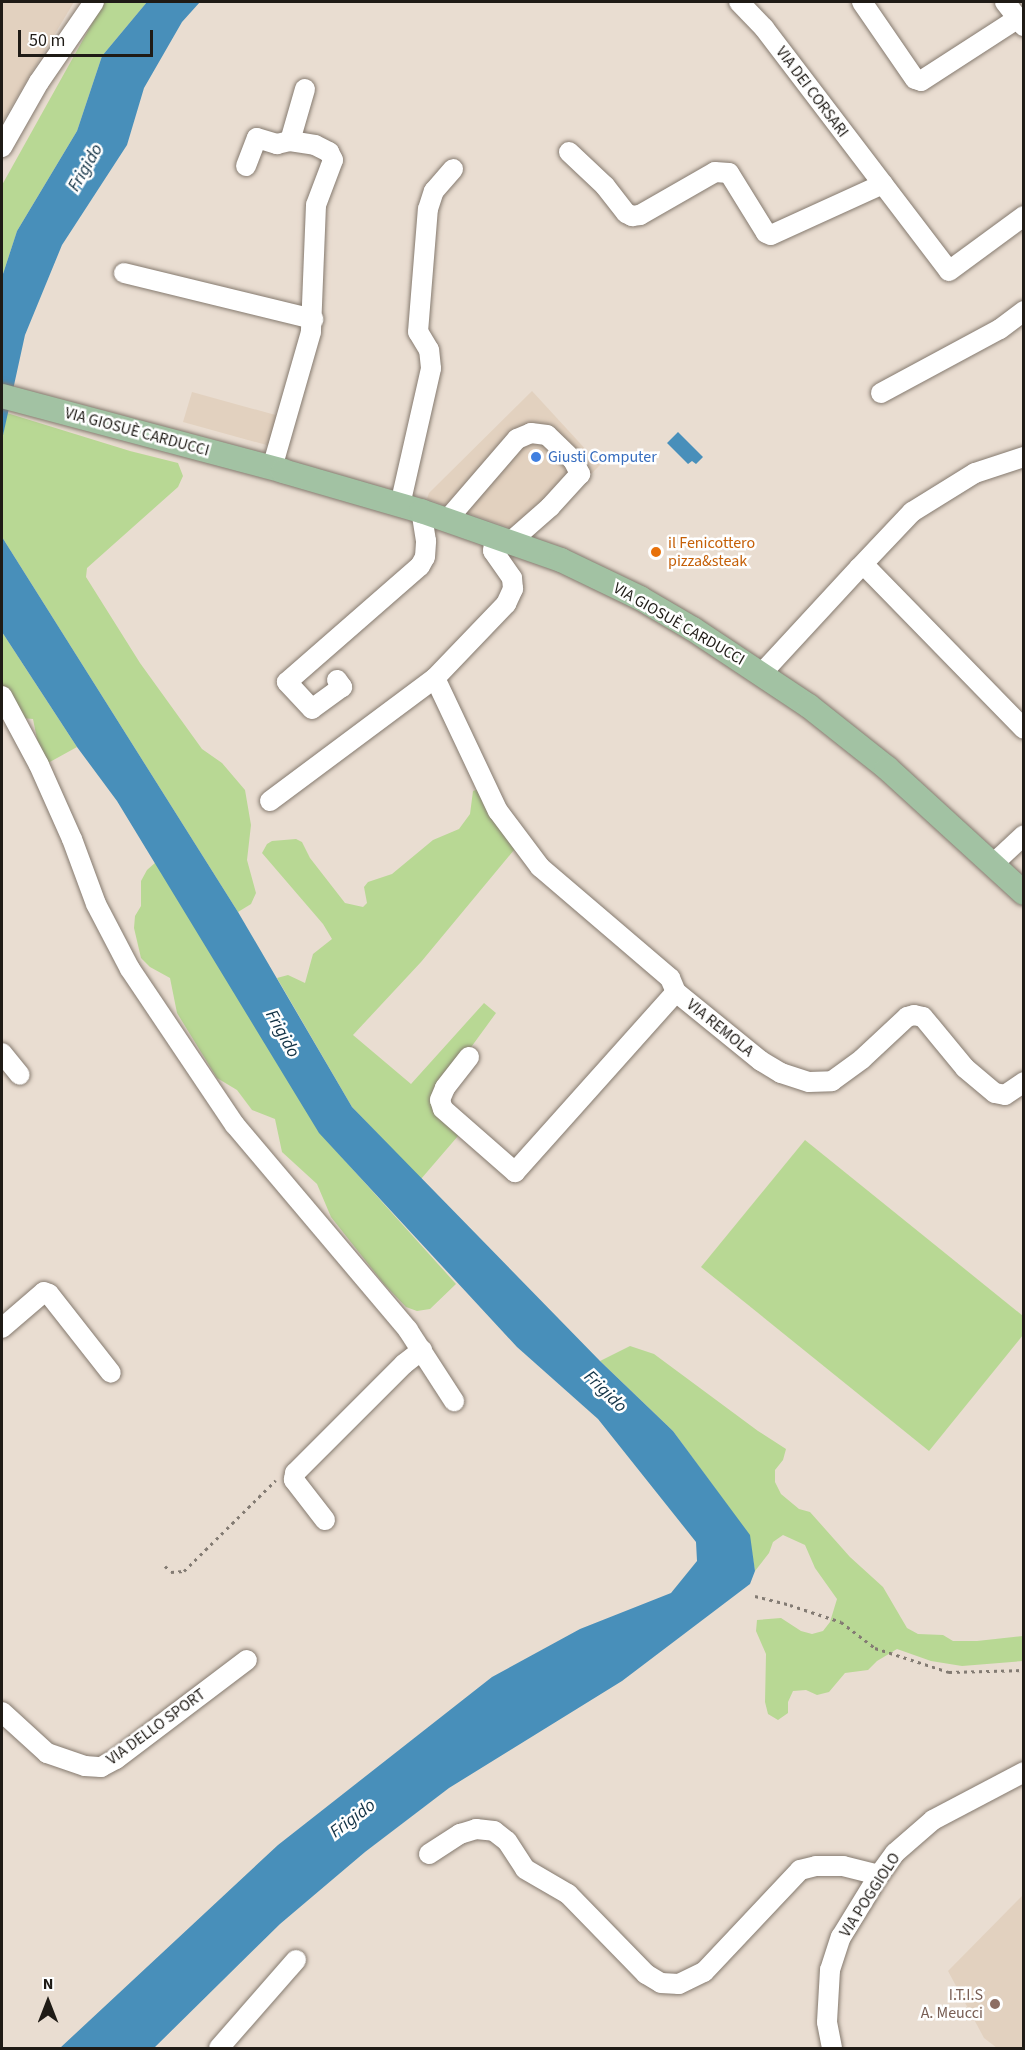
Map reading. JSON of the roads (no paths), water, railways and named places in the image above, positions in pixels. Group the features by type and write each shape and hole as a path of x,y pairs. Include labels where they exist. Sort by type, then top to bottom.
{"main road":[{"name":"VIA GIOSUÈ CARDUCCI","path":"2,396 272,468 411,508 561,560 640,598 762,673 809,706 887,768 1023,893"}],"street":[{"path":"2,147 39,82 94,2"},
{"name":"VIA DEI CORSARI","path":"739,2 764,28 949,271 1023,216"},
{"path":"862,2 915,79 921,81 1020,22 1005,2"},
{"path":"290,141 304,89"},
{"path":"246,166 257,138 277,144 290,141 315,145 329,152 333,160 316,205 313,319 272,468"},
{"path":"569,152 605,186 626,213 632,216 640,215 716,172 729,173 766,233 771,235 883,184"},
{"path":"337,680 342,687 312,709 287,682 420,566 425,557 426,541 411,508 431,368 429,350 418,332 428,209 434,191 453,169"},
{"path":"124,273 313,319"},
{"path":"881,393 1000,328 1023,311"},
{"path":"270,801 435,678 506,604 513,589 512,578 493,551 503,540 550,507 580,474 573,460 547,435 531,433 517,439 447,520"},
{"path":"762,673 912,512 975,473 1023,457"},
{"path":"859,568 870,569 1023,729"},
{"path":"435,678 498,811 540,867 670,978 676,992"},
{"path":"2,696 39,765 72,839 96,904 130,969 235,1125 330,1236 422,1350 454,1401"},
{"path":"993,864 1023,836"},
{"name":"VIA REMOLA","path":"469,1057 445,1088 440,1100 443,1109 515,1172 676,992 761,1061 781,1073 809,1083 832,1081 861,1059 907,1017 914,1014 923,1017 965,1068 995,1093 1005,1095 1023,1082"},
{"path":"2,1053 20,1075"},
{"path":"2,1328 44,1292 49,1294 111,1373"},
{"path":"325,1520 298,1487 294,1480 295,1473 404,1364 422,1350"},
{"name":"VIA DELLO SPORT","path":"2,1712 47,1753 85,1766 100,1767 116,1759 247,1660"},
{"name":"VIA POGGIOLO","path":"832,2049 827,2022 830,1970 841,1937 879,1875 895,1853 933,1820 1023,1772"},
{"path":"429,1854 460,1834 476,1829 494,1831 507,1841 525,1869 568,1894 646,1974 661,1983 679,1984 704,1972 743,1934 800,1870 816,1866 843,1866 879,1875"},
{"path":"219,2049 296,1960"}],"water":[{"name":"Frigido","path":"147,2 200,2 182,22 144,88 127,145 62,245 25,335 2,440 2,277 17,231 77,131 102,56"},
{"path":"678,432 703,457 696,464 692,461 688,464 667,443"},
{"name":"Frigido","path":"2,537 238,912 352,1107 600,1361 673,1431 750,1535 755,1571 750,1584 622,1681 449,1788 365,1852 280,1924 154,2048 60,2048 278,1845 492,1677 580,1629 671,1593 697,1561 696,1542 598,1419 517,1347 319,1133 117,801 77,747 2,632"}],"place":[{"name":"Giusti Computer","path":"536,457"},
{"name":"il Fenicottero pizza&steak","path":"656,552"},
{"name":"I.T.I.S A. Meucci","path":"995,2004"}]}
